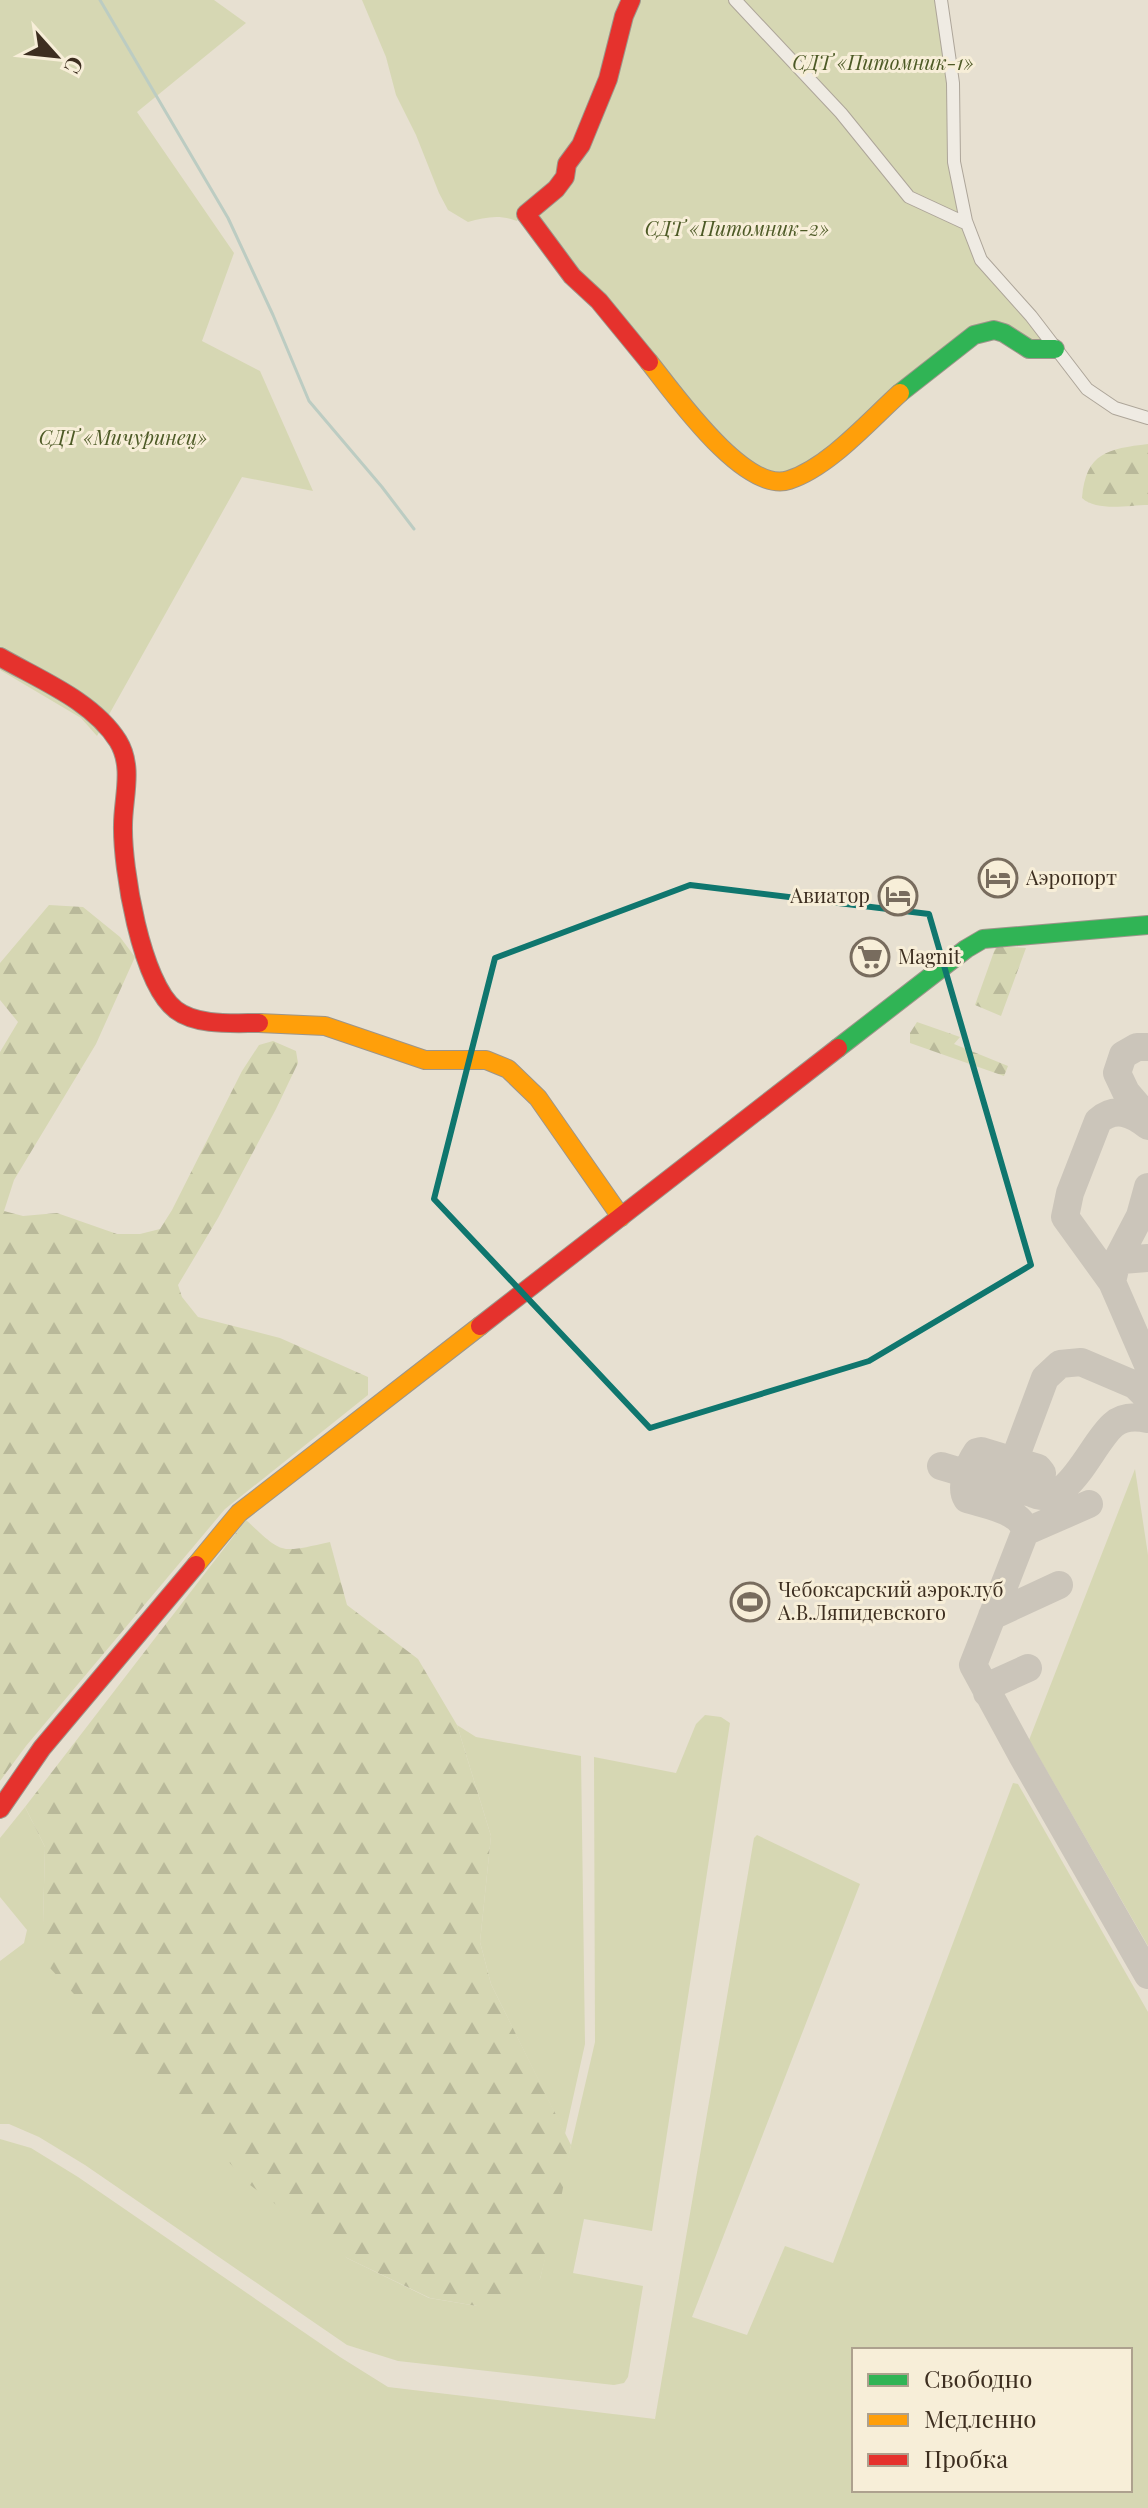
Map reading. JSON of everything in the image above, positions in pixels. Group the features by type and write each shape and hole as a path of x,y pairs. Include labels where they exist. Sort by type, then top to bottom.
{"street":[{"path":"631,0 608,79 581,145 567,164 565,177 556,189 526,214 572,276 599,301 694,418 746,470 773,480 787,481 824,461 922,374 974,335 994,330 1029,349 1055,349"},
{"path":"735,0 841,113 909,197 966,221"},
{"path":"941,0 953,83 954,162 966,221 981,260 1031,316 1074,375 1100,400 1148,418"},
{"path":"0,657 92,713 120,744 125,759 127,787 123,825 125,872 137,931 161,992 174,1009 205,1021 330,1027 425,1060 441,1062 467,1057 491,1060 530,1087 621,1217"},
{"path":"0,1809 42,1748 239,1513 974,943 998,936 1148,925"}],"highlighted area":[{"path":"690,885 929,914 1031,1265 869,1361 650,1428 434,1199 495,958"}],"green space":[{"name":"СДТ «Мичуринец»","path":"0,0 214,0 246,23 137,112 234,253 202,341 260,371 313,491 242,477 97,736 81,718 0,670"},
{"name":"СДТ «Питомник-2»","path":"362,0 731,0 894,183 962,224 969,238 1048,345 1038,348 994,329 798,474 747,469 521,215 517,221 492,217 468,222 448,210 396,95 386,57"},
{"name":"СДТ «Питомник-1»","path":"737,0 939,0 964,220 910,197"},
{"path":"1148,444 1148,505 1104,506 1082,498 1088,471 1094,462 1111,451"},
{"path":"49,905 83,907 120,937 135,957 96,1044 14,1180 4,1211 23,1216 57,1213 117,1234 140,1234 160,1229 242,1071 259,1045 273,1041 296,1051 298,1063 276,1109 178,1285 182,1297 198,1317 280,1338 368,1377 368,1395 225,1509 0,1781 0,1052 18,1022 0,1000 0,963"},
{"path":"996,946 1026,948 1001,1016 975,1005"},
{"path":"917,1022 960,1037 954,1044 1008,1066 1004,1076 910,1043 910,1033"},
{"path":"1135,1469 1148,1555 1148,1946 1029,1740"},
{"path":"246,1520 268,1540 283,1548 330,1542 347,1605 418,1659 457,1725 491,1836 480,1942 491,1984 571,2145 540,2279 512,2305 477,2306 430,2298 347,2258 250,2185 50,1968 43,1923 45,1847 25,1807"},
{"path":"705,1715 721,1717 730,1723 652,2231 584,2219 573,2273 643,2286 628,2377 624,2383 614,2385 398,2361 347,2345 85,2165 39,2137 9,2124 0,2124 0,1961 24,1943 27,1930 0,1897 0,1838 25,1807 45,1847 43,1923 347,2258 429,2298 477,2306 540,2279 595,2042 594,1757 676,1773 696,1724"},
{"path":"457,1725 476,1737 581,1756 585,2044 565,2134 491,1984 480,1942 491,1836"},
{"path":"1013,1783 1018,1784 1148,2012 1148,2508 0,2508 0,2139 31,2148 78,2177 388,2387 655,2419 754,1838 757,1835 860,1884 692,2317 747,2335 785,2246 833,2263"}],"waterway":[{"path":"100,0 228,218 309,401 414,529"}],"taxiway":[{"path":"1148,1047 1137,1047 1123,1055 1117,1073 1126,1092 1148,1118"},
{"path":"1112,1282 1065,1217 1070,1193 1098,1121 1104,1116 1123,1113 1148,1126"},
{"path":"1148,1187 1140,1216 1117,1260 1112,1282 1148,1365"},
{"path":"1114,1267 1122,1260 1148,1258"},
{"path":"1148,1398 1135,1385 1081,1362 1060,1364 1045,1378 1014,1461 1018,1479 1030,1492 1043,1496 1055,1493 1077,1474 1113,1425 1129,1418 1148,1419"},
{"path":"941,1466 1028,1492 1038,1485 1042,1473 1038,1468 981,1451 977,1452 968,1469 966,1475 964,1488 967,1499 1011,1513 1018,1518 1025,1532 973,1665 1148,1975"},
{"path":"1025,1532 1089,1504"},
{"path":"992,1616 1059,1585"},
{"path":"987,1693 995,1683 1028,1668"}],"traffic: fast":[{"path":"900,393 974,335 994,330 1029,349 1055,349"},
{"path":"838,1048 983,939 1148,925"}],"traffic: slow":[{"path":"649,362 712,438 752,472 771,480 789,480 819,465 900,393"},
{"path":"259,1023 325,1026 425,1060 486,1060 508,1069 538,1098 621,1217"},
{"path":"196,1565 239,1513 480,1326"}],"traffic: jam":[{"path":"631,0 608,79 581,145 567,164 565,177 556,189 526,214 572,276 599,301 649,362"},
{"path":"0,657 48,683 95,714 123,751 127,772 123,825 130,895 144,951 164,996 176,1010 194,1019 259,1023"},
{"path":"480,1326 838,1048"},
{"path":"0,1809 42,1748 196,1565"}],"place":[{"name":"Аэропорт","path":"998,878"},
{"name":"Авиатор","path":"898,896"},
{"name":"Magnit","path":"870,957"},
{"name":"Чебоксарский аэроклуб А.В.Ляпидевского","path":"750,1602"}]}
